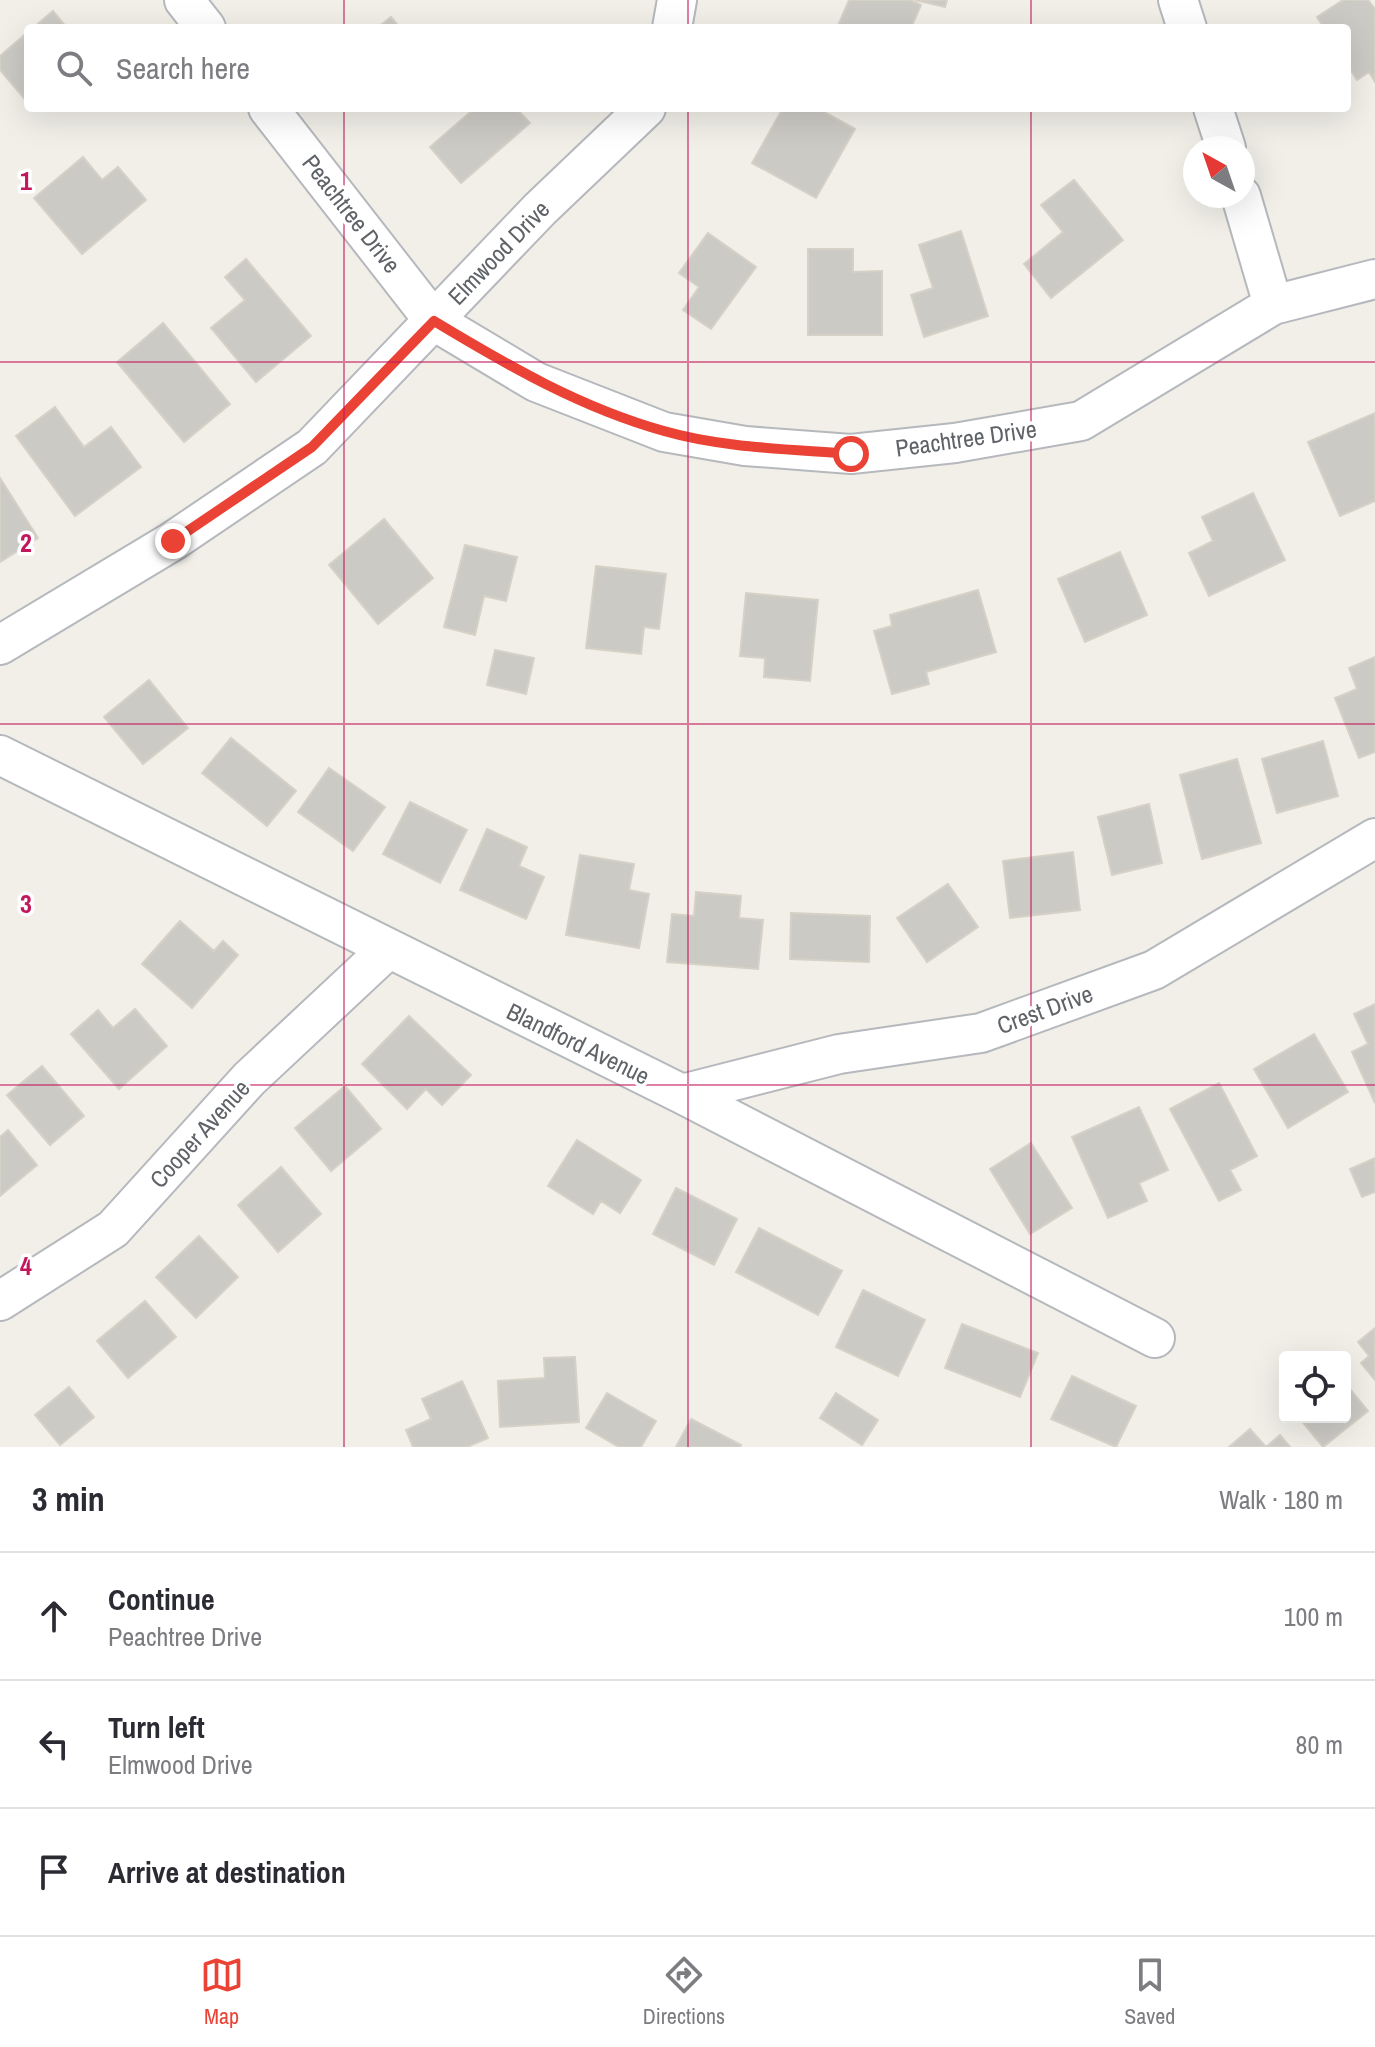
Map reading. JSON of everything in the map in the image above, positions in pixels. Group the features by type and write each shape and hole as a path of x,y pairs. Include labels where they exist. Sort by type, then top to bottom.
{"street":[{"path":"184,0 203,24"},
{"path":"673,24 677,0"},
{"path":"1178,0 1186,24"},
{"name":"Peachtree Drive","path":"271,112 434,321 536,382 664,432 745,446 851,454 955,443 1081,421 1273,305 1375,279"},
{"name":"Elmwood Drive","path":"0,645 173,541 312,447 540,209 642,112"},
{"path":"1214,112 1222,136"},
{"path":"1245,208 1273,305"},
{"name":"Blandford Avenue","path":"0,755 682,1094 1155,1338"},
{"name":"Crest Drive","path":"682,1094 839,1054 981,1033 1154,970 1375,838"},
{"name":"Cooper Avenue","path":"0,1301 113,1229 249,1079 387,950"}],"building":[{"path":"849,0 910,0 921,5 913,24 839,24"},
{"path":"915,0 947,0 945,7"},
{"path":"1343,0 1368,0 1375,9 1375,82 1369,72 1357,80 1351,70 1351,24 1321,24 1317,17"},
{"path":"53,11 64,24 38,24"},
{"path":"391,17 397,24 382,24"},
{"path":"24,35 24,98 0,70 0,56"},
{"path":"470,112 520,112 530,123 461,183 430,147"},
{"path":"781,112 824,112 855,129 816,198 752,163"},
{"path":"83,157 102,180 118,167 146,200 82,254 34,198"},
{"path":"1074,180 1123,240 1051,298 1024,264 1063,232 1041,205"},
{"path":"961,231 988,316 924,337 911,295 933,288 919,245"},
{"path":"708,233 756,267 711,329 683,310 699,287 679,273"},
{"path":"808,249 853,249 853,272 882,271 882,335 808,335"},
{"path":"246,259 311,336 256,382 211,328 245,300 225,277"},
{"path":"163,323 230,404 184,442 117,362"},
{"path":"55,407 84,447 111,427 141,467 75,516 16,436"},
{"path":"1375,413 1375,501 1340,516 1308,442"},
{"path":"0,478 38,538 0,562"},
{"path":"1253,493 1285,560 1209,596 1189,553 1213,541 1202,517"},
{"path":"384,519 433,578 378,624 329,565"},
{"path":"465,545 517,557 506,601 484,596 475,635 444,627"},
{"path":"1120,552 1147,615 1085,642 1058,579"},
{"path":"596,566 666,574 659,629 644,627 641,654 586,648"},
{"path":"978,590 996,652 926,672 929,684 892,694 874,631 892,626 890,615"},
{"path":"746,593 818,600 810,681 764,677 765,658 740,656"},
{"path":"495,650 534,658 526,694 487,685"},
{"path":"1375,657 1375,752 1359,758 1335,698 1357,689 1349,668"},
{"path":"149,680 188,728 143,764 104,717"},
{"path":"231,738 296,791 267,826 202,773"},
{"path":"1323,741 1338,796 1277,813 1262,759"},
{"path":"1237,759 1261,843 1202,859 1180,775"},
{"path":"329,768 385,807 353,851 298,812"},
{"path":"410,802 467,830 440,883 383,854"},
{"path":"1149,804 1162,863 1112,875 1098,817"},
{"path":"487,829 527,847 519,866 544,877 526,919 460,890"},
{"path":"1073,852 1080,910 1010,918 1003,861"},
{"path":"580,855 634,864 629,890 649,894 639,948 566,935"},
{"path":"948,884 978,927 927,962 897,918"},
{"path":"696,892 741,896 739,918 763,920 758,969 667,962 672,914 694,916"},
{"path":"791,913 870,916 869,962 790,959"},
{"path":"180,921 214,951 223,941 238,955 192,1008 142,964"},
{"path":"1375,1004 1375,1103 1352,1052 1368,1044 1354,1014"},
{"path":"135,1009 167,1046 119,1089 71,1034 98,1010 113,1028"},
{"path":"409,1016 471,1075 442,1105 426,1089 407,1109 362,1064"},
{"path":"1314,1034 1348,1092 1288,1128 1254,1069"},
{"path":"42,1066 84,1116 50,1145 7,1095"},
{"path":"1219,1083 1257,1156 1230,1170 1241,1190 1219,1201 1170,1109"},
{"path":"345,1086 381,1129 331,1171 295,1128"},
{"path":"1139,1107 1168,1170 1139,1183 1147,1201 1108,1218 1072,1137"},
{"path":"8,1130 37,1165 0,1196 0,1137"},
{"path":"577,1140 641,1180 620,1213 601,1201 593,1214 548,1186"},
{"path":"1031,1143 1072,1208 1030,1234 990,1169"},
{"path":"1375,1158 1375,1192 1362,1197 1350,1169"},
{"path":"281,1167 321,1214 278,1252 238,1205"},
{"path":"676,1188 737,1219 714,1265 653,1234"},
{"path":"759,1228 842,1271 818,1315 736,1272"},
{"path":"199,1236 238,1277 196,1318 156,1277"},
{"path":"863,1290 925,1320 898,1376 836,1347"},
{"path":"145,1301 176,1337 128,1378 97,1341"},
{"path":"962,1324 1038,1353 1020,1397 945,1368"},
{"path":"1375,1328 1375,1380 1361,1363 1369,1356 1358,1342"},
{"path":"575,1357 579,1422 500,1427 498,1381 545,1378 544,1358"},
{"path":"1072,1376 1136,1406 1116,1447 1051,1419"},
{"path":"462,1381 488,1438 467,1447 413,1447 406,1430 431,1419 422,1399"},
{"path":"69,1387 94,1417 60,1445 35,1415"},
{"path":"1351,1390 1368,1411 1323,1447 1303,1423 1351,1423"},
{"path":"607,1393 656,1421 641,1447 619,1447 586,1428"},
{"path":"836,1393 878,1420 862,1445 820,1418"},
{"path":"691,1419 741,1445 740,1447 676,1447"},
{"path":"1250,1429 1266,1447 1229,1447"},
{"path":"1280,1435 1290,1447 1266,1447"}],"route":[{"path":"173,541 312,447 434,321 536,382 664,432 745,446 851,454"}]}
